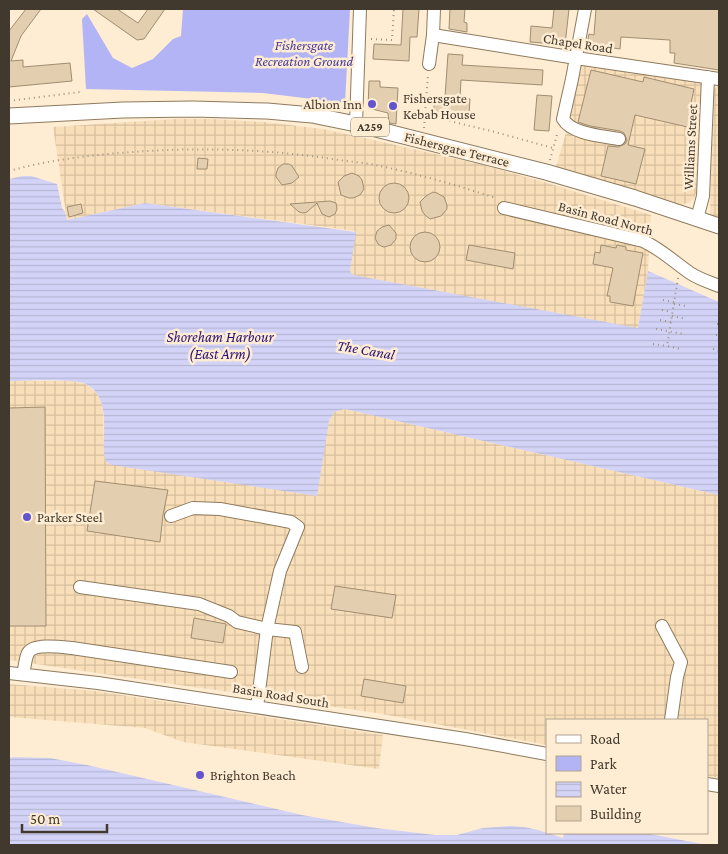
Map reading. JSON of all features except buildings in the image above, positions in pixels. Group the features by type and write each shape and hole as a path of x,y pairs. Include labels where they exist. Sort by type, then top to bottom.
{"main road":[{"name":"Fishersgate Terrace","path":"9,116 193,108 312,115 424,140 546,172 635,198 719,226"}],"street":[{"path":"356,124 360,9"},
{"path":"429,64 434,9"},
{"path":"584,9 563,119 565,123 578,131 619,139"},
{"name":"Chapel Road","path":"433,35 714,78"},
{"name":"Williams Street","path":"697,219 702,196 714,78"},
{"name":"Basin Road North","path":"504,208 643,241 663,251 701,280 719,286"},
{"path":"171,516 193,508 220,509 291,522 298,527 280,571 267,629 257,707"},
{"path":"80,587 199,604 229,616 237,622 267,629 295,632 302,667"},
{"path":"662,626 682,662 677,677 670,719"},
{"path":"23,674 28,653 32,649 48,647 72,648 230,672"},
{"name":"Basin Road South","path":"9,673 98,682 465,739 546,754"}],"path":[{"path":"359,38 392,40 394,9"},
{"path":"424,140 429,64"},
{"path":"9,100 80,92"},
{"path":"546,172 564,112"},
{"path":"425,115 553,148"},
{"path":"9,171 66,159 111,153 170,149 225,149 298,154 379,166 448,182 493,197 504,208"},
{"path":"667,346 679,275"},
{"path":"663,300 686,306"},
{"path":"662,310 673,312"},
{"path":"672,316 686,319"},
{"path":"660,320 671,322"},
{"path":"656,328 684,334"},
{"path":"653,344 681,349"},
{"path":"713,350 719,351"}],"shaded area":[{"path":"582,62 702,81 697,191 689,203 679,205 555,170 568,126"},
{"path":"719,84 719,220 710,217 713,90"},
{"path":"176,119 264,122 323,129 483,165 651,215 648,271 638,329 353,275 350,271 355,231 145,203 67,220 53,127"},
{"path":"9,381 73,381 90,387 99,396 103,408 104,453 106,462 112,465 328,425 334,412 345,409 719,495 719,778 708,776 708,719 546,719 546,745 377,713 9,660"},
{"path":"9,684 95,691 383,735 379,769 183,742 145,728 9,717"}],"green space":[{"name":"Fishersgate Recreation Ground","path":"183,9 350,9 345,103 263,93 86,89 82,19 87,14 113,58 132,68 153,59 173,39 181,36"}],"water":[{"name":"Shoreham Harbour (East Arm)","path":"31,176 57,184 62,208 67,220 145,203 356,232 350,271 353,275 638,328 648,271 719,302 719,495 345,409 334,412 329,421 317,496 112,465 106,462 104,455 102,405 98,395 92,388 86,384 70,381 9,381 9,179"},
{"path":"9,758 50,758 87,765 302,815 376,828 435,835 457,835 483,828 510,826 538,830 563,838 564,834 650,834 707,845 9,845"}],"place":[{"name":"Albion Inn","path":"372,104"},
{"name":"Fishersgate Kebab House","path":"393,106"},
{"name":"Parker Steel","path":"27,517"},
{"name":"Brighton Beach","path":"200,775"}],"water label":[{"name":"The Canal","path":"366,350"}]}
